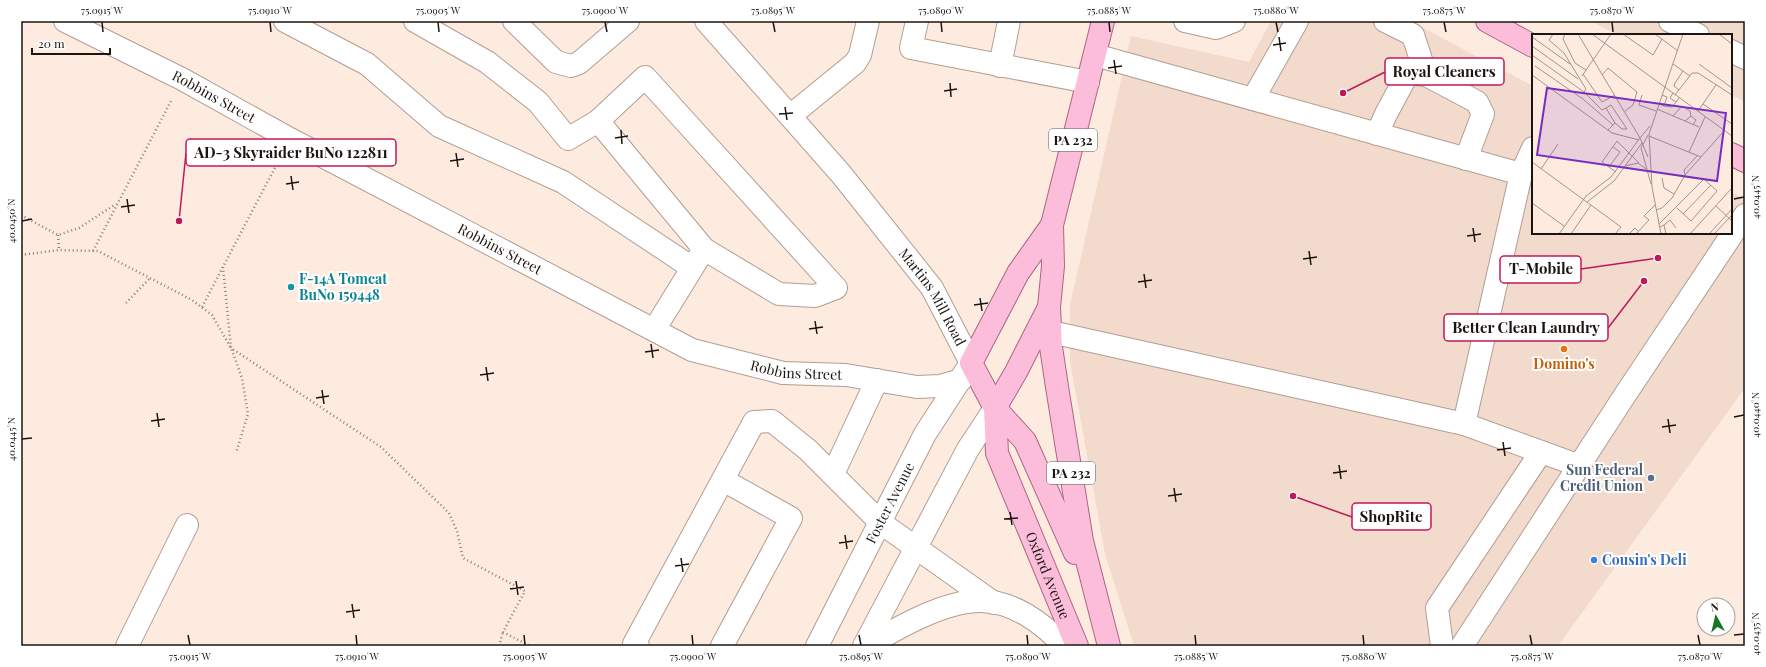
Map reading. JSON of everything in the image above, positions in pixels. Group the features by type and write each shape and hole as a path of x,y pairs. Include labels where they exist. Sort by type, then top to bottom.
{"main road":[{"name":"PA 232","path":"1103,21 1052,225 1053,266 1049,307 1057,387 1082,541 1099,612 1109,646"},
{"path":"1488,21 1532,45"},
{"path":"1732,154 1745,161"},
{"name":"PA 232","path":"966,371 1018,273 1052,225"},
{"path":"994,408 1016,372 1049,307"},
{"name":"Martins Mill Road","path":"966,371 994,408 1025,441 1068,536 1099,612"},
{"name":"Oxford Avenue","path":"994,408 997,453 1077,646"}],"street":[{"name":"Robbins Street","path":"65,21 182,79 290,139 692,350 782,373 846,375 917,387 929,387 966,371"},
{"path":"285,21 367,64 439,126 563,182 691,267"},
{"path":"415,21 487,62 538,102 568,139 598,121 645,77 836,288 815,296 779,294 704,249 598,121"},
{"path":"514,21 556,62 571,66 579,63 628,21"},
{"name":"Martins Mill Road","path":"706,21 842,174 932,288 966,371"},
{"path":"790,116 855,63 860,55 868,21"},
{"path":"917,21 911,48 1088,82"},
{"path":"1000,66 1009,21"},
{"path":"1185,21 1216,28 1234,21"},
{"path":"1253,99 1297,21"},
{"path":"1385,21 1413,35 1426,76"},
{"path":"1670,21 1696,34"},
{"path":"1732,52 1745,58"},
{"path":"1095,55 1521,174"},
{"path":"1377,134 1408,73 1426,76 1477,102 1483,114 1466,159"},
{"path":"1464,424 1521,174 1532,150"},
{"path":"1462,646 1625,395 1745,215"},
{"path":"654,330 691,267 704,249"},
{"path":"1051,332 1464,424 1580,466"},
{"name":"Foster Avenue","path":"817,646 925,434 966,371"},
{"path":"833,474 877,380"},
{"path":"865,646 968,449 994,408"},
{"path":"638,646 634,644 754,422 772,421 808,450 881,523 994,603"},
{"path":"1442,646 1437,608 1541,452"},
{"path":"722,646 791,518 723,480"},
{"path":"127,646 186,525"},
{"path":"865,646 898,628 940,610 980,601 994,603 1024,613 1054,635 1064,646"}],"path":[{"path":"93,251 173,97"},
{"path":"202,307 290,139"},
{"path":"21,215 58,235 79,228 117,204"},
{"path":"58,235 59,250"},
{"path":"21,255 59,250 98,251 192,300 212,316 231,348 242,378 248,414 236,453"},
{"path":"223,267 231,348"},
{"path":"126,303 150,278"},
{"path":"231,348 381,447 449,513 458,531 463,558 525,591 503,632 499,646"},
{"path":"503,632 530,646"}],"shaded area":[{"path":"1271,21 1410,21 1532,85 1532,234 1732,234 1732,192 1745,199 1745,388 1558,646 1134,646 1105,554 1070,362 1070,305 1131,36 1249,62"},
{"path":"1591,21 1745,21 1745,102 1732,96 1732,34 1615,34"}],"place":[{"name":"Royal Cleaners","path":"1343,93"},
{"name":"AD-3 Skyraider BuNo 122811","path":"179,221"},
{"name":"T-Mobile","path":"1658,258"},
{"name":"Better Clean Laundry","path":"1644,281"},
{"name":"F-14A Tomcat BuNo 159448","path":"291,287"},
{"name":"Domino's","path":"1564,349"},
{"name":"Sun Federal Credit Union","path":"1651,478"},
{"name":"ShopRite","path":"1293,496"},
{"name":"Cousin's Deli","path":"1594,560"}]}
